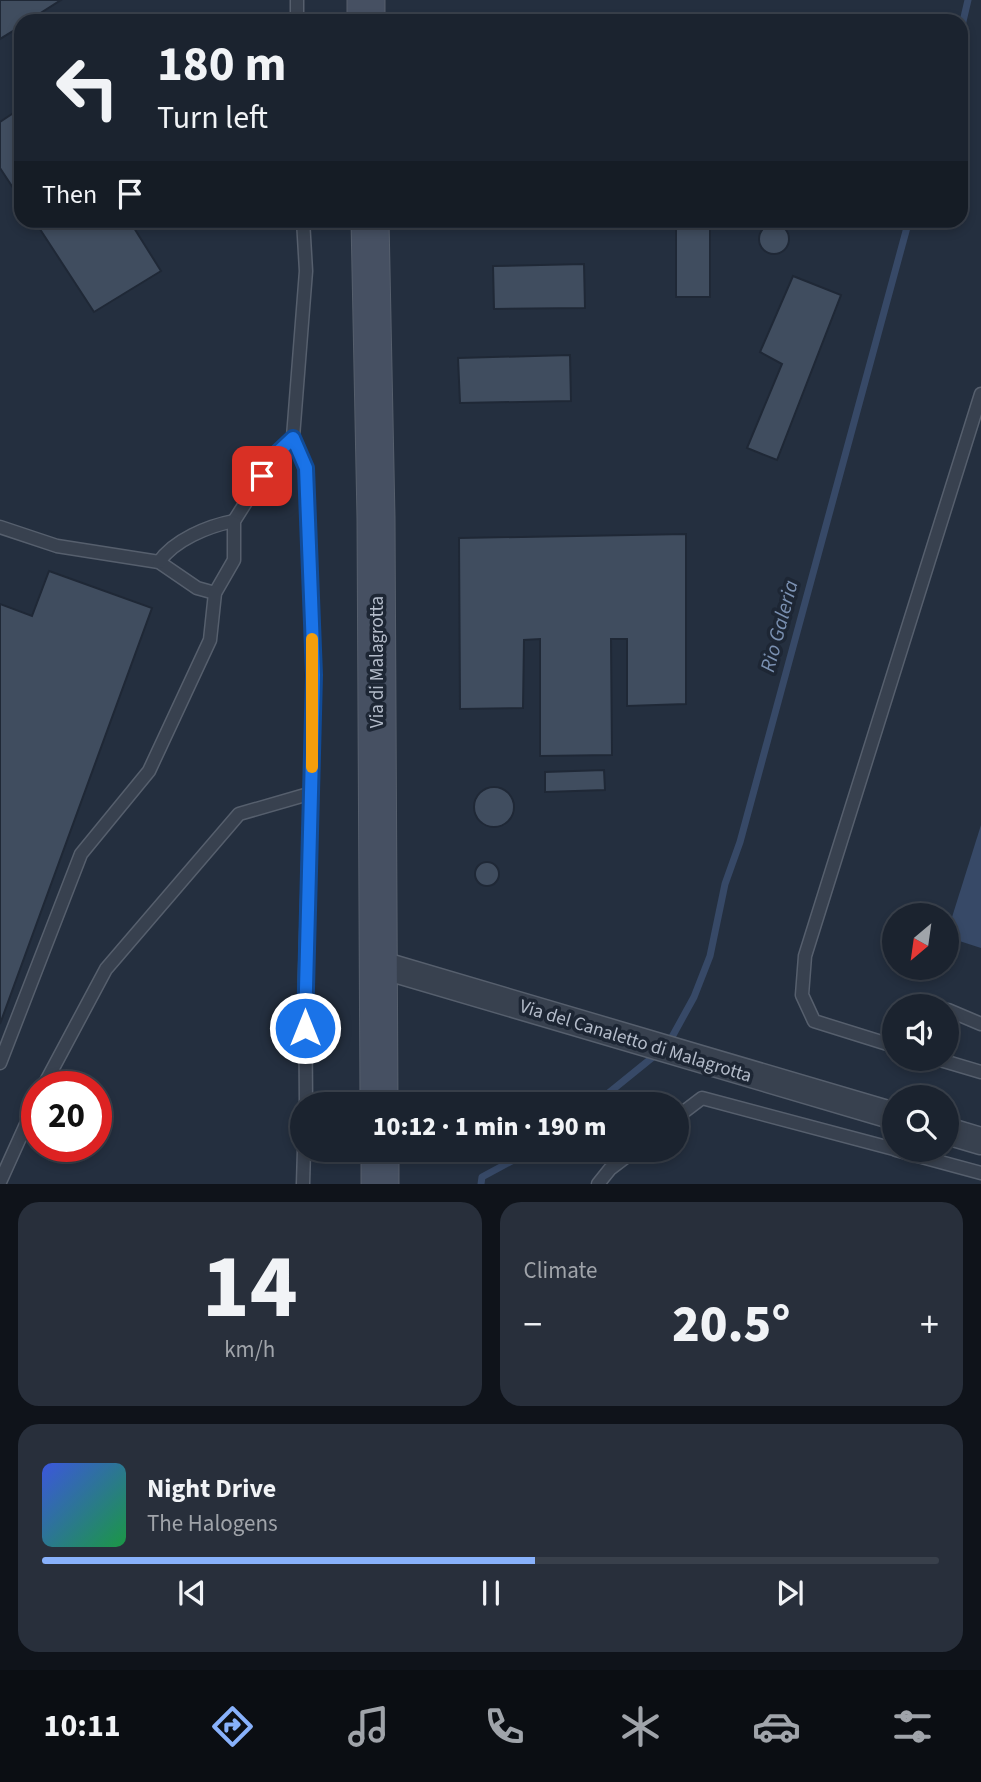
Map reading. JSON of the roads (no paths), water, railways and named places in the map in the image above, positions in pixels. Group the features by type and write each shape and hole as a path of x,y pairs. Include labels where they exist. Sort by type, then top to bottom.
{"main road":[{"name":"Via di Malagrotta","path":"370,228 376,518 379,1092"},
{"path":"380,1162 380,1184"}],"street":[{"name":"Via del Canaletto di Malagrotta","path":"378,964 882,1113"},
{"path":"959,1135 981,1141"}],"lane":[{"path":"303,228 306,271 293,438 306,468 314,675 305,976 306,1092"},
{"path":"882,1042 814,1021 802,995 805,956 981,394"},
{"path":"0,1063 81,854 149,771 210,640 215,593 234,560 233,521 277,453 293,438"},
{"path":"159,562 167,551 215,524 233,521"},
{"path":"0,527 57,545 159,562 197,588 215,593"},
{"path":"52,1071 106,969 239,814 312,793"},
{"path":"959,1015 981,1024"},
{"path":"959,1066 981,1072"},
{"path":"689,1108 702,1098 882,1146"},
{"path":"0,1182 21,1135"},
{"path":"303,1184 304,1162"},
{"path":"598,1184 619,1162"},
{"path":"940,1162 981,1173"}],"water":[{"path":"981,825 981,948 959,941 959,903 956,903"}],"waterway":[{"name":"Rio Galeria","path":"965,14 968,0"},
{"name":"Rio Galeria","path":"672,1037 694,997 710,956 725,884 740,842 907,228"},
{"name":"Rio Galeria","path":"610,1092 653,1057"},
{"name":"Rio Galeria","path":"481,1184 482,1177 510,1162"}]}
